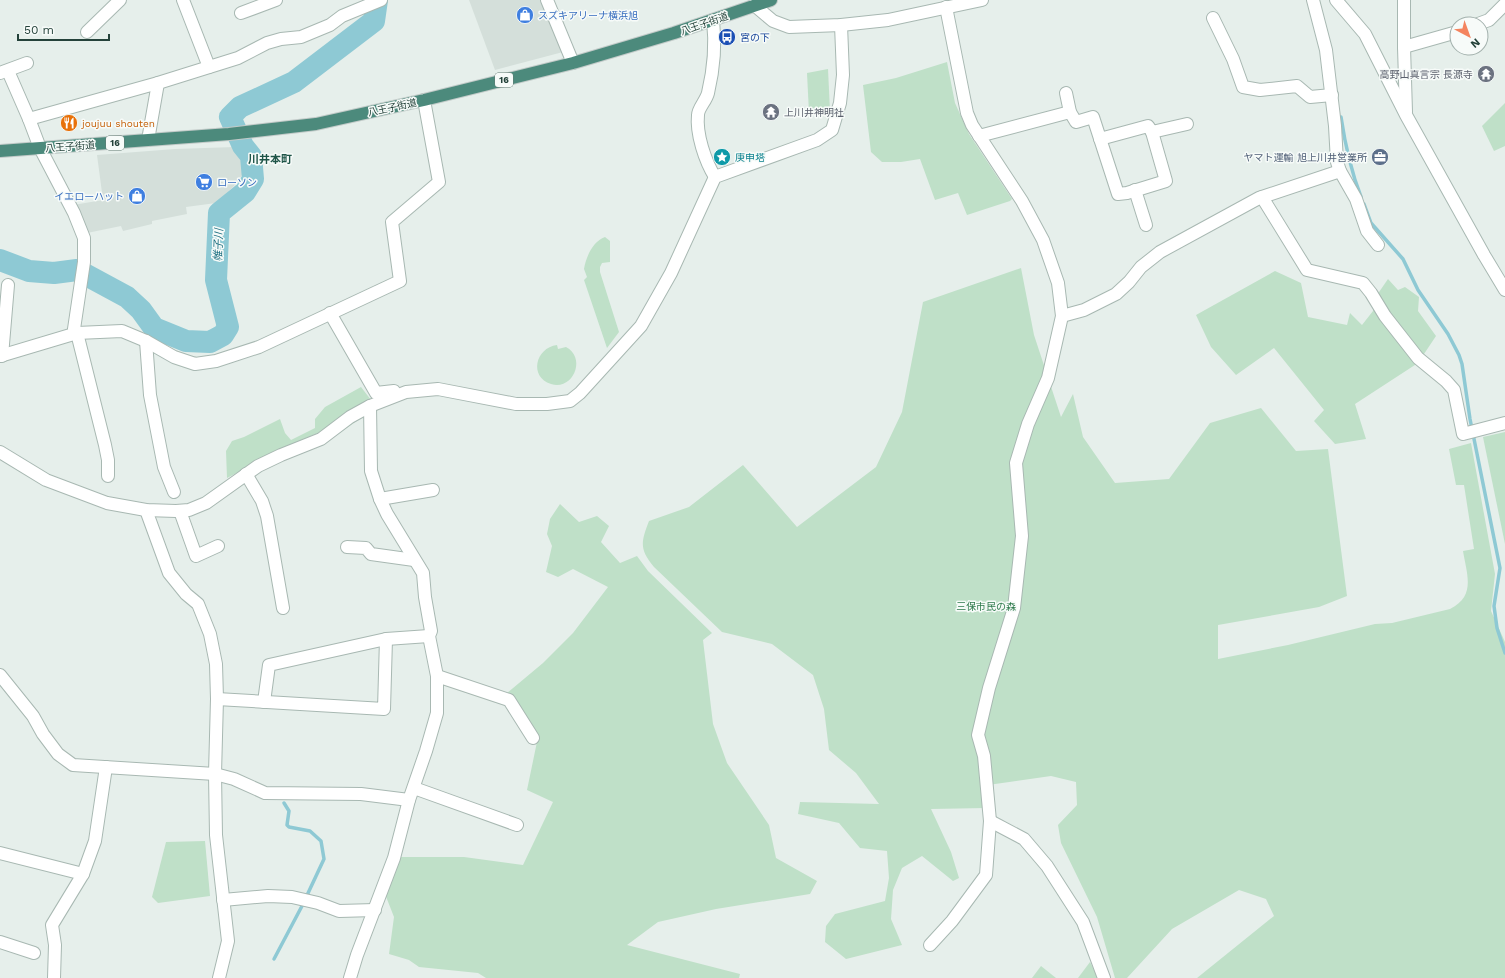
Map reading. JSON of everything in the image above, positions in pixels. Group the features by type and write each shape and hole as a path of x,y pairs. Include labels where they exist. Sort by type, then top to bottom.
{"highway":[{"name":"八王子街道","path":"0,150 229,134 316,124 424,100 573,62 674,33 771,0"}],"street":[{"path":"87,32 120,0"},
{"path":"182,0 209,67"},
{"path":"242,13 276,0"},
{"path":"29,118 158,83 238,58 267,43 281,39 301,37 330,25 342,16 366,3 381,0"},
{"path":"547,0 573,62"},
{"path":"1313,0 1326,50 1332,95 1337,162 1340,171 1356,199 1367,231 1378,245"},
{"path":"1336,0 1365,34 1406,115 1505,290"},
{"path":"1404,0 1406,115"},
{"path":"754,5 773,21 789,27 841,25 888,20 976,1"},
{"path":"1489,20 1505,4"},
{"path":"930,945 952,921 986,875 990,821 984,756 978,734 989,688 1014,608 1022,536 1016,463 1028,424 1048,378 1062,316 1058,283 1043,240 1022,201 972,125 967,113 946,7"},
{"path":"1213,18 1233,60 1243,86 1260,90 1297,86 1310,97 1332,95"},
{"path":"713,20 715,43 713,68 707,96 698,113 698,130 714,177"},
{"path":"0,452 46,480 107,503 146,510 180,511 189,510 206,503 246,474 281,455 321,439 350,418 370,406 406,392 438,389 516,404 547,404 570,401 580,393 641,326 671,273 714,177 817,140 832,130 840,103 843,75 841,25"},
{"path":"1404,47 1449,34"},
{"path":"27,63 5,71 29,118 40,148 74,212 84,238 84,262 74,329 77,333 108,460 108,476"},
{"path":"148,140 158,83"},
{"path":"1066,93 1070,112 1076,122 1094,117 1100,139 1118,194 1166,181 1152,132 1148,126 1100,139"},
{"path":"8,285 1,356 77,333 122,331 146,341 174,357 195,364 216,361 259,347 400,281 392,222 439,182 424,100"},
{"path":"979,136 1070,112"},
{"path":"1152,132 1187,124"},
{"path":"1062,316 1084,310 1116,294 1129,282 1141,267 1160,252 1262,197 1340,171"},
{"path":"1135,190 1146,225"},
{"path":"1262,197 1307,270 1363,283 1385,316 1418,358 1450,385 1454,390 1463,434 1505,423"},
{"path":"330,313 376,393 395,391 399,394"},
{"path":"146,341 150,395 164,466 174,492"},
{"path":"350,978 357,955 394,858 409,800 437,714 437,676 429,636 431,631 425,597 423,573 387,514 380,499 371,471 370,406"},
{"path":"246,474 262,501 267,516 283,608"},
{"path":"380,499 433,490"},
{"path":"146,510 169,574 186,594 198,604 207,628 216,664 216,835 228,941 224,977"},
{"path":"180,511 196,556 218,546"},
{"path":"347,547 366,548 371,554 414,560"},
{"path":"264,702 269,665 386,639 429,636"},
{"path":"217,699 384,709 386,639"},
{"path":"0,676 33,716 43,734 58,754 73,765 215,774 234,779 265,794 361,794 409,800"},
{"path":"437,676 509,700 533,738"},
{"path":"54,978 55,945 52,925 83,874 95,841 106,767"},
{"path":"414,788 517,825"},
{"path":"990,821 1024,839 1047,866 1083,922 1104,978"},
{"path":"0,853 83,874"},
{"path":"223,900 268,896 292,897 318,903 339,911 375,910"},
{"path":"0,942 34,953"}],"shaded area":[{"path":"469,0 543,0 563,52 495,70"},
{"path":"235,147 243,164 242,175 233,187 216,203 186,207 187,214 152,221 152,224 123,231 121,226 87,233 73,205 103,200 97,155 175,149"}],"green space":[{"path":"947,62 955,103 969,134 1012,199 1010,201 967,215 958,193 935,200 920,159 901,162 882,162 871,152 863,85 896,78"},
{"path":"828,69 830,111 809,113 807,73"},
{"path":"1505,103 1505,146 1494,151 1482,126"},
{"path":"605,237 610,241 610,262 602,263 600,272 619,332 607,348 584,280 587,277 584,269 588,255 597,242"},
{"name":"三保市民の森","path":"1021,268 1034,335 1061,417 1073,394 1083,437 1115,483 1169,479 1210,423 1261,408 1296,451 1328,449 1347,596 1319,607 1218,625 1218,659 1288,645 1375,624 1392,623 1450,609 1458,604 1464,598 1468,584 1463,551 1474,549 1464,485 1456,485 1449,449 1471,443 1495,574 1491,611 1505,642 1505,978 1197,978 1274,916 1266,899 1239,890 1172,929 1127,978 1115,978 1097,917 1061,843 1058,825 1077,805 1076,782 1051,776 988,785 986,808 931,809 951,852 959,878 953,881 922,856 902,868 893,890 891,919 902,945 846,959 825,942 826,926 835,914 885,901 889,878 887,851 860,848 839,823 798,814 800,802 879,804 856,773 829,750 824,709 813,675 772,644 722,632 649,561 643,545 644,535 649,521 689,507 743,465 797,527 876,467 902,412 923,302"},
{"path":"1275,271 1301,283 1308,317 1347,325 1350,313 1362,325 1373,311 1377,295 1388,279 1398,290 1405,287 1419,297 1418,311 1436,336 1418,363 1355,404 1366,439 1335,444 1314,421 1324,410 1274,348 1236,375 1211,347 1196,315"},
{"path":"557,345 558,349 566,347 576,358 575,372 566,383 559,385 551,384 544,380 537,369 540,357 544,351"},
{"path":"361,387 371,400 364,416 338,434 325,430 299,441 227,478 226,451 232,441 244,437 280,419 285,433 291,440 315,428 315,419 325,407"},
{"path":"1505,432 1505,544 1483,437"},
{"path":"560,504 579,522 597,516 609,526 601,542 620,563 637,556 648,571 712,633 703,640 713,724 727,763 769,825 776,858 817,881 810,894 716,909 658,922 627,945 740,974 739,978 486,978 478,973 419,967 409,960 389,954 394,917 385,894 397,857 464,857 523,865 553,802 527,790 538,737 507,693 543,663 573,633 608,587 573,569 558,577 546,572 552,546 547,534 550,519"},
{"path":"205,841 210,896 158,903 152,897 166,842"},
{"path":"1090,962 1098,978 1078,978"},
{"path":"1041,966 1056,978 1032,978"}],"waterway":[{"name":"帷子川","path":"0,260 29,271 54,273 77,270 127,297 141,310 154,328 186,341 210,342 223,335 228,327 216,280 219,213 245,192 253,179 251,156 243,146 230,117 240,107 294,82 374,21 377,0"},
{"path":"1341,117 1344,137 1354,177 1361,197"},
{"path":"1364,204 1371,223 1403,259 1418,290 1448,334 1462,364 1470,419 1500,568 1494,606 1497,628 1505,653"},
{"path":"274,959 302,906 324,859 321,841 310,831 289,827 287,825 289,811 284,803"}],"place":[{"name":"スズキアリーナ横浜旭","path":"525,15"},
{"name":"宮の下","path":"727,37"},
{"name":"高野山真言宗 長源寺","path":"1486,74"},
{"name":"上川井神明社","path":"771,112"},
{"name":"joujuu shouten","path":"69,123"},
{"name":"庚申塔","path":"722,157"},
{"name":"ヤマト運輸 旭上川井営業所","path":"1380,157"},
{"name":"ローソン","path":"204,182"},
{"name":"イエローハット","path":"137,196"}],"district":[{"name":"川井本町","path":"270,159"}]}
